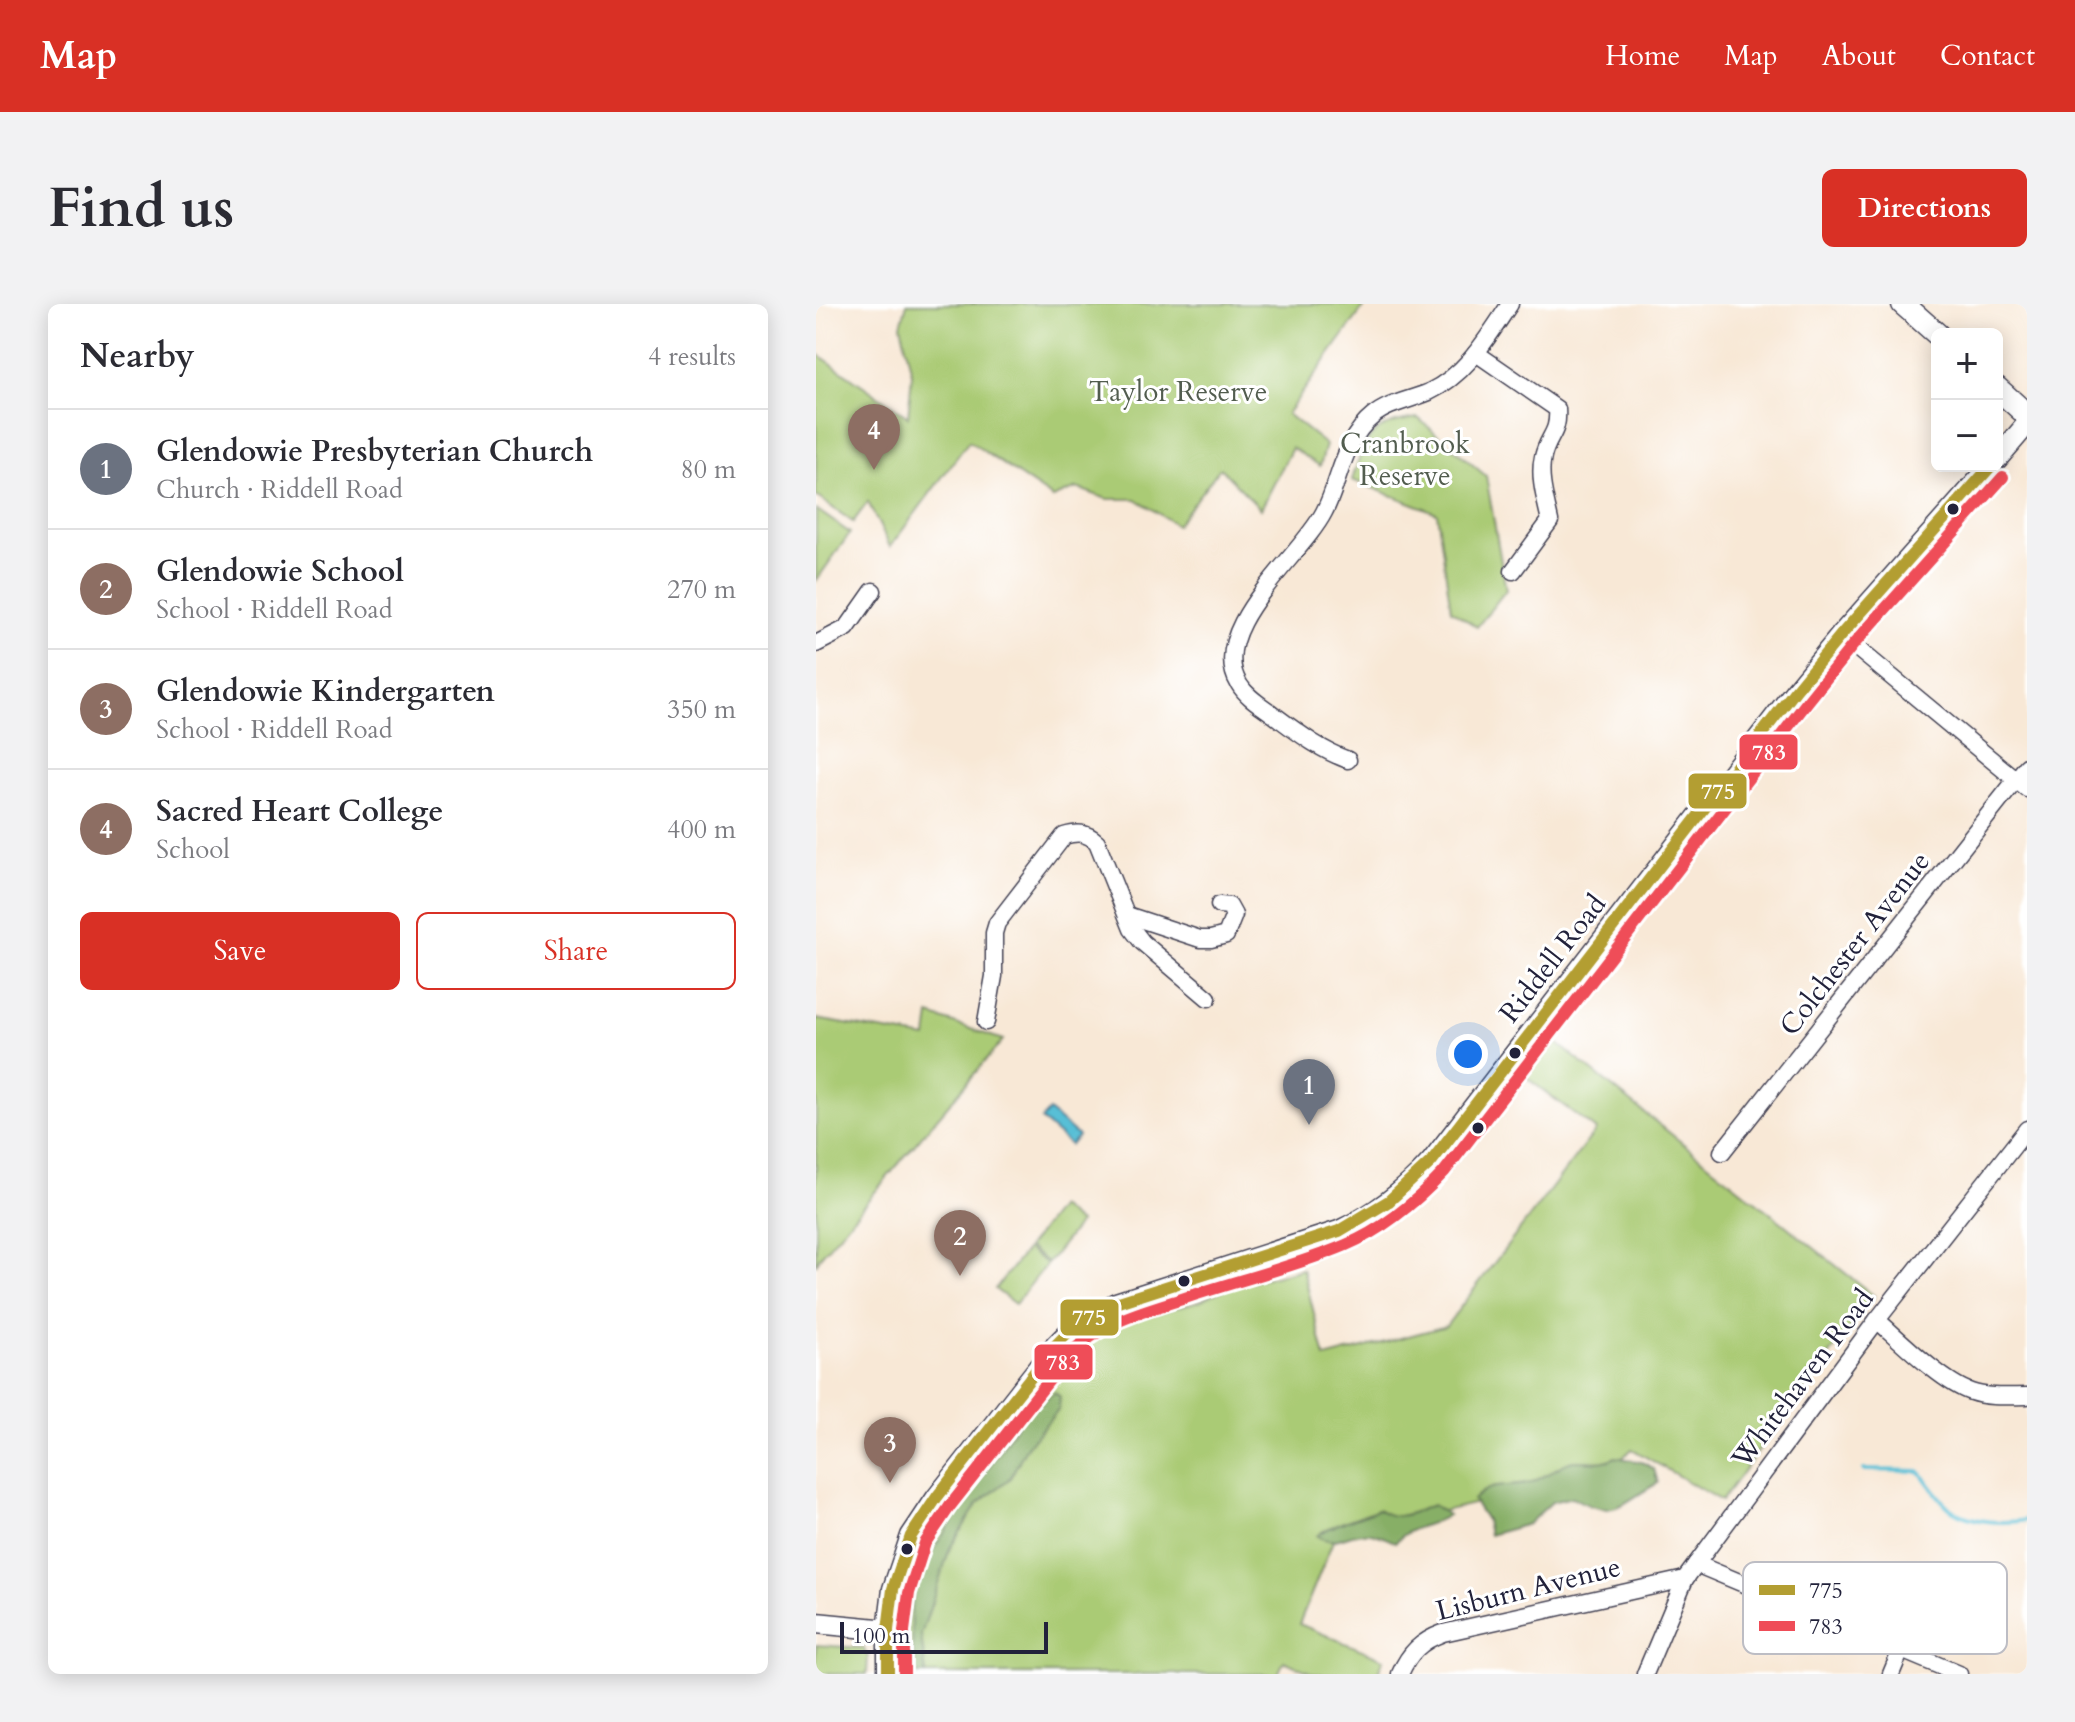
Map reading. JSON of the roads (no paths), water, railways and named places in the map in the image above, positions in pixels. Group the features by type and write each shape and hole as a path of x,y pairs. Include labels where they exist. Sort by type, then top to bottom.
{"main road":[{"path":"1903,304 1931,329"},
{"path":"2003,393 2027,415"}],"street":[{"path":"1348,760 1323,750 1250,698 1234,671 1232,656 1235,638 1248,613 1324,513 1343,458 1359,429 1374,414 1448,382 1461,372 1510,304"},
{"path":"1476,353 1557,409 1559,426 1543,456 1541,471 1550,521 1513,571"},
{"path":"2003,452 2027,424"},
{"name":"Riddell Road","path":"888,1674 888,1630 897,1569 920,1519 1039,1364 1067,1333 1091,1315 1116,1303 1339,1231 1368,1217 1406,1188 1431,1162 1652,874 1841,635 1986,472"},
{"path":"816,644 847,628 873,591"},
{"path":"1841,635 2021,784"},
{"name":"Colchester Avenue","path":"1722,1152 2021,784 2027,766"},
{"path":"986,1022 994,976 994,933 997,923 1064,836 1076,832 1090,836 1097,842 1132,929 1142,942 1208,998"},
{"path":"1127,915 1200,939 1211,939 1226,935 1234,915 1229,906 1219,905"},
{"name":"Whitehaven Road","path":"1645,1674 1685,1579 1877,1320 2027,1129"},
{"path":"1877,1320 1953,1383 1980,1394 2027,1396"},
{"path":"1696,1564 1743,1584"},
{"name":"Lisburn Avenue","path":"1400,1674 1421,1643 1443,1633 1685,1579"},
{"path":"816,1623 888,1630"},
{"path":"1891,1674 1899,1654"},
{"path":"1911,1654 1959,1674"}],"water":[{"path":"1049,1111 1078,1136 1070,1145 1041,1120"}],"waterway":[{"path":"1864,1470 1919,1471 1943,1502 1960,1514 1989,1521 2027,1520"}],"place":[{"name":"Sacred Heart College","path":"874,470"},
{"name":"Glendowie Presbyterian Church","path":"1309,1125"},
{"name":"Glendowie School","path":"960,1276"},
{"name":"Glendowie Kindergarten","path":"890,1483"}],"park label":[{"name":"Taylor Reserve","path":"1178,391"},
{"name":"Cranbrook Reserve","path":"1405,459"}]}
